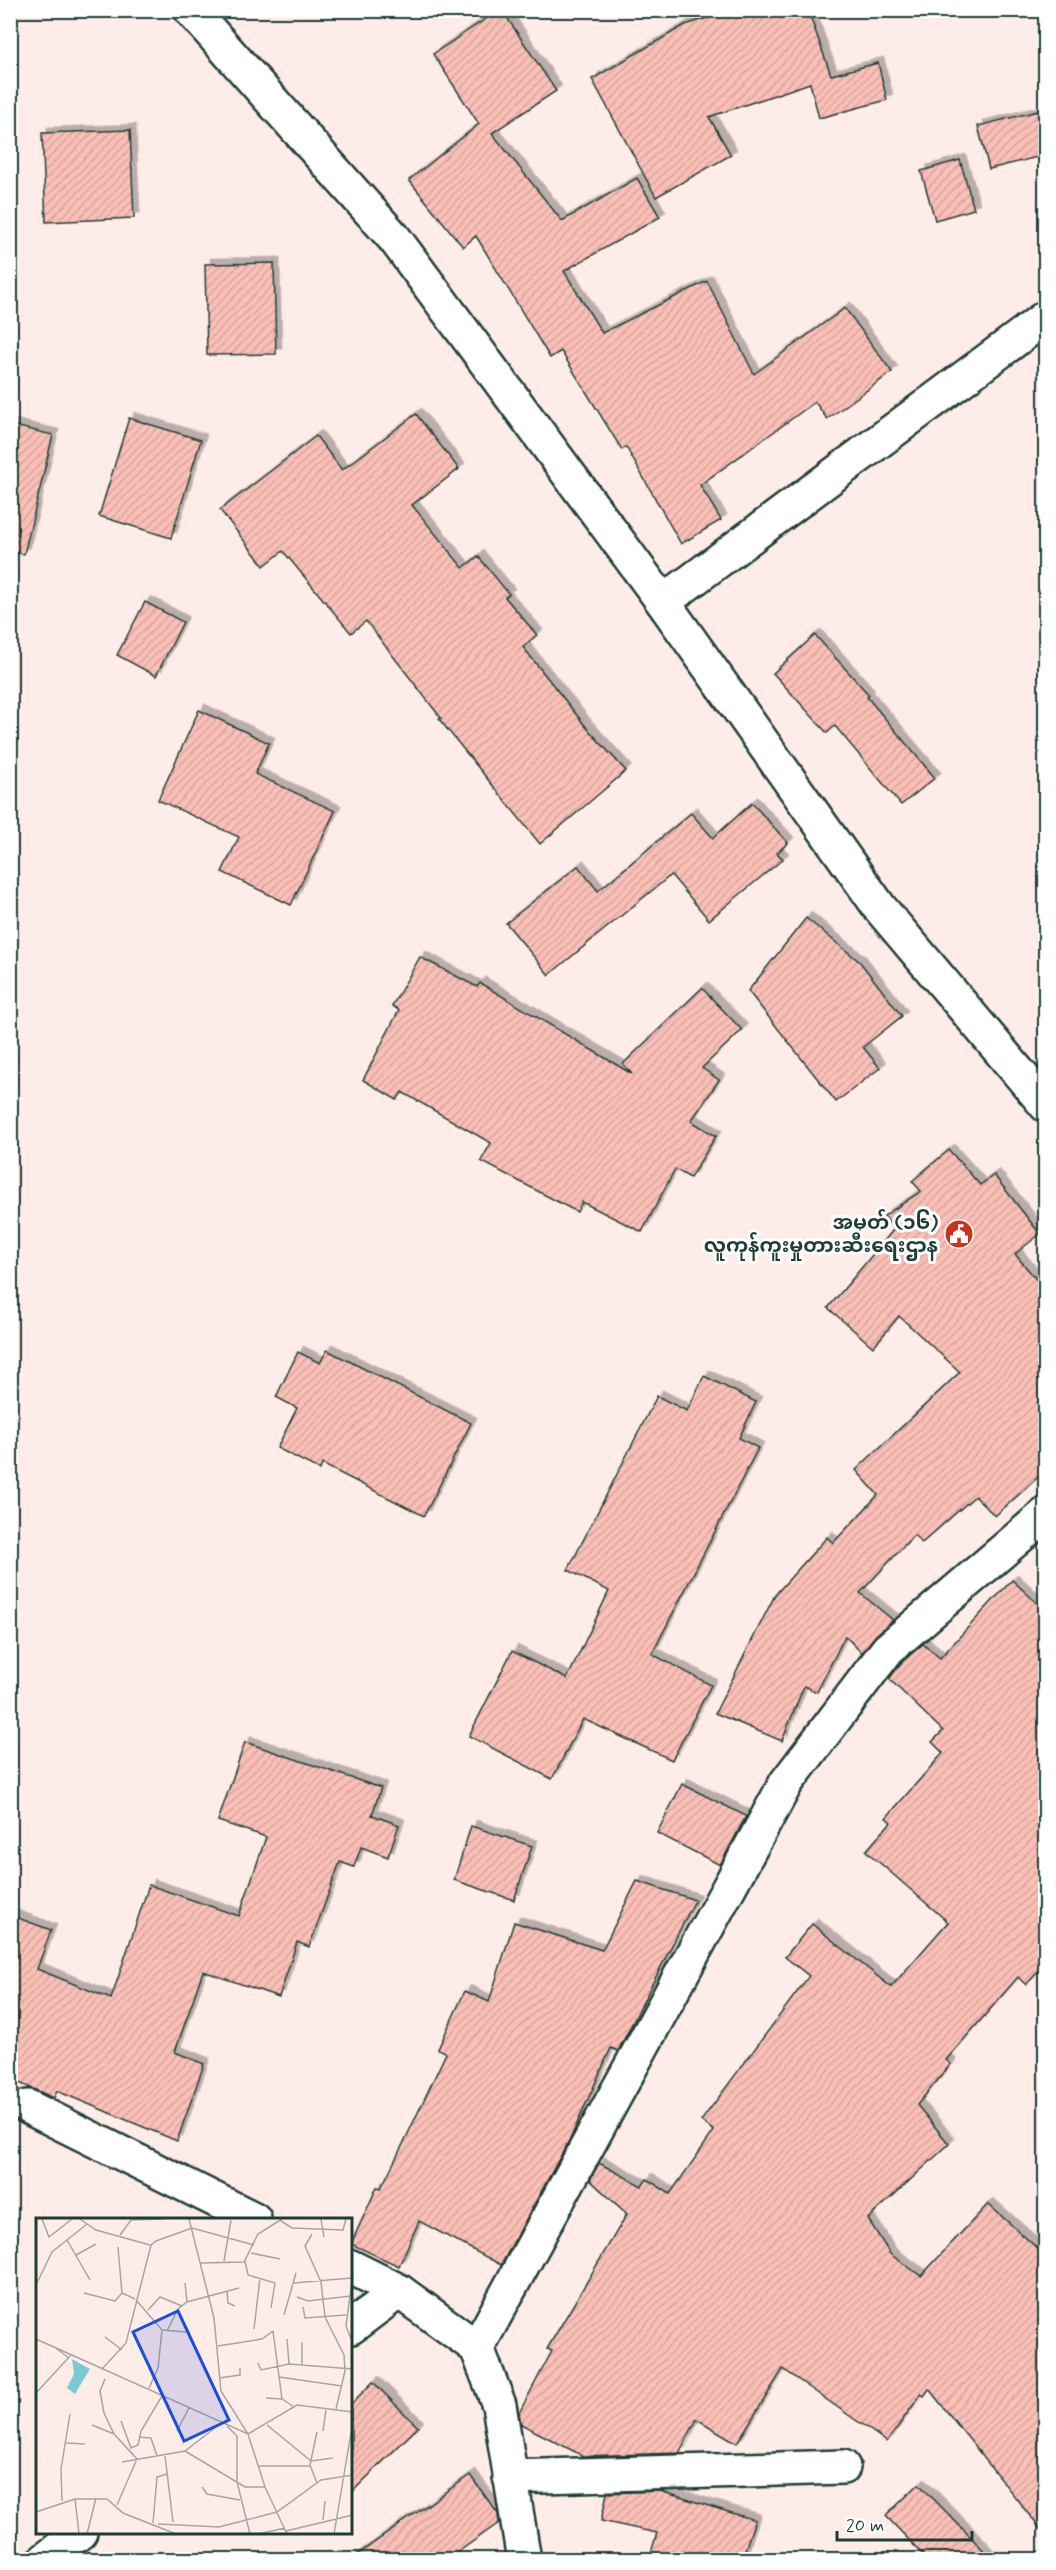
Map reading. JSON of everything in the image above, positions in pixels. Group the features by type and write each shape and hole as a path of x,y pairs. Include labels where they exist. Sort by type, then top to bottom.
{"street":[{"path":"197,12 395,239 663,602 880,908 1041,1093"},
{"path":"663,602 1046,317"},
{"path":"477,2348 786,1783 888,1649 1046,1514"},
{"path":"28,2107 252,2218"},
{"path":"352,2268 399,2291 477,2348 499,2405 524,2559"},
{"path":"352,2326 399,2291"},
{"path":"510,2477 843,2467"},
{"path":"45,2559 77,2534"}],"building":[{"path":"502,10 556,91 492,133 562,221 637,178 660,217 564,271 602,333 707,281 754,374 845,308 892,372 827,419 815,402 700,485 721,520 681,544 626,447 622,450 561,351 550,358 476,236 463,247 409,180 479,124 433,54"},
{"path":"733,10 808,10 831,75 878,63 887,100 819,118 810,83 709,117 731,155 656,197 592,79 685,25"},
{"path":"1046,109 1046,155 989,169 978,126"},
{"path":"130,130 134,218 46,222 42,133"},
{"path":"960,160 974,209 935,220 921,171"},
{"path":"274,263 276,354 207,355 205,264"},
{"path":"416,414 459,469 412,505 463,568 478,556 509,594 505,597 537,635 523,647 587,728 626,771 540,844 439,719 441,718 366,621 351,633 283,551 264,566 220,510 316,436 342,470"},
{"path":"129,418 201,440 171,538 99,516"},
{"path":"10,425 53,435 24,554 10,552"},
{"path":"145,602 183,622 156,676 117,655"},
{"path":"815,635 869,695 867,697 935,778 901,805 835,726 827,733 773,673"},
{"path":"199,710 269,743 255,774 335,811 291,905 222,872 239,837 158,800"},
{"path":"752,803 788,843 777,853 783,859 709,920 671,875 549,975 506,923 578,866 598,891 691,813 713,838"},
{"path":"806,918 860,962 902,1016 863,1047 880,1068 836,1102 748,991"},
{"path":"420,957 477,987 480,983 632,1074 623,1064 702,988 742,1030 702,1068 719,1080 691,1121 716,1136 690,1178 675,1169 642,1232 582,1202 577,1212 481,1161 491,1143 402,1092 397,1100 363,1080 399,1010 392,1006"},
{"path":"949,1150 980,1185 994,1175 1040,1234 1015,1254 1046,1291 1046,1470 995,1516 975,1496 922,1543 914,1535 860,1593 893,1620 876,1635 862,1653 845,1636 817,1692 804,1686 782,1741 715,1713 775,1595 827,1537 833,1543 878,1495 856,1470 960,1372 899,1316 873,1347 828,1308 894,1229 884,1216 921,1191 912,1181"},
{"path":"327,1350 471,1423 424,1516 322,1464 320,1470 277,1448 297,1408 276,1397 298,1352 320,1363"},
{"path":"704,1376 756,1402 739,1438 758,1448 652,1654 711,1685 672,1760 583,1719 552,1779 469,1736 512,1651 567,1679 609,1591 568,1570 657,1396 687,1411"},
{"path":"1012,1580 1046,1611 1046,1963 1026,1985 1018,1977 946,2060 951,2064 917,2105 949,2144 868,2219 890,2254 921,2276 988,2204 1046,2256 1046,2536 929,2389 924,2396 921,2394 887,2442 783,2369 737,2443 697,2419 679,2453 583,2456 521,2424 519,2413 552,2351 547,2349 627,2214 590,2180 599,2163 642,2186 647,2179 670,2194 714,2131 701,2121 809,1976 785,1957 812,1924 891,1987 948,1922 866,1851 891,1822 886,1818 943,1753 932,1742 943,1731 889,1679 902,1662 923,1644 940,1658"},
{"path":"245,1742 381,1788 372,1815 399,1825 388,1857 361,1847 354,1867 340,1862 309,1947 297,1942 279,1997 203,1971 175,2052 204,2064 177,2141 57,2091 54,2098 10,2079 10,1915 51,1930 37,1969 111,1999 149,1885 239,1916 266,1837 218,1821"},
{"path":"682,1784 746,1816 720,1865 657,1833"},
{"path":"471,1826 532,1846 514,1900 454,1880"},
{"path":"637,1881 695,1900 618,2051 611,2048 571,2137 501,2265 419,2221 399,2266 352,2244 377,2187 381,2188 446,2053 438,2049 465,1991 489,2002 514,1922 602,1950"},
{"path":"373,2382 418,2427 352,2492 352,2403"},
{"path":"470,2475 498,2514 499,2523 448,2559 351,2559"},
{"path":"919,2484 992,2559 927,2559 886,2516"},
{"path":"660,2491 755,2520 742,2559 649,2559 657,2533 601,2521 607,2493"}],"place":[{"name":"အမှတ် (၁၆) လူကုန်ကူးမှုတားဆီးရေးဌာန","path":"959,1234"}]}
